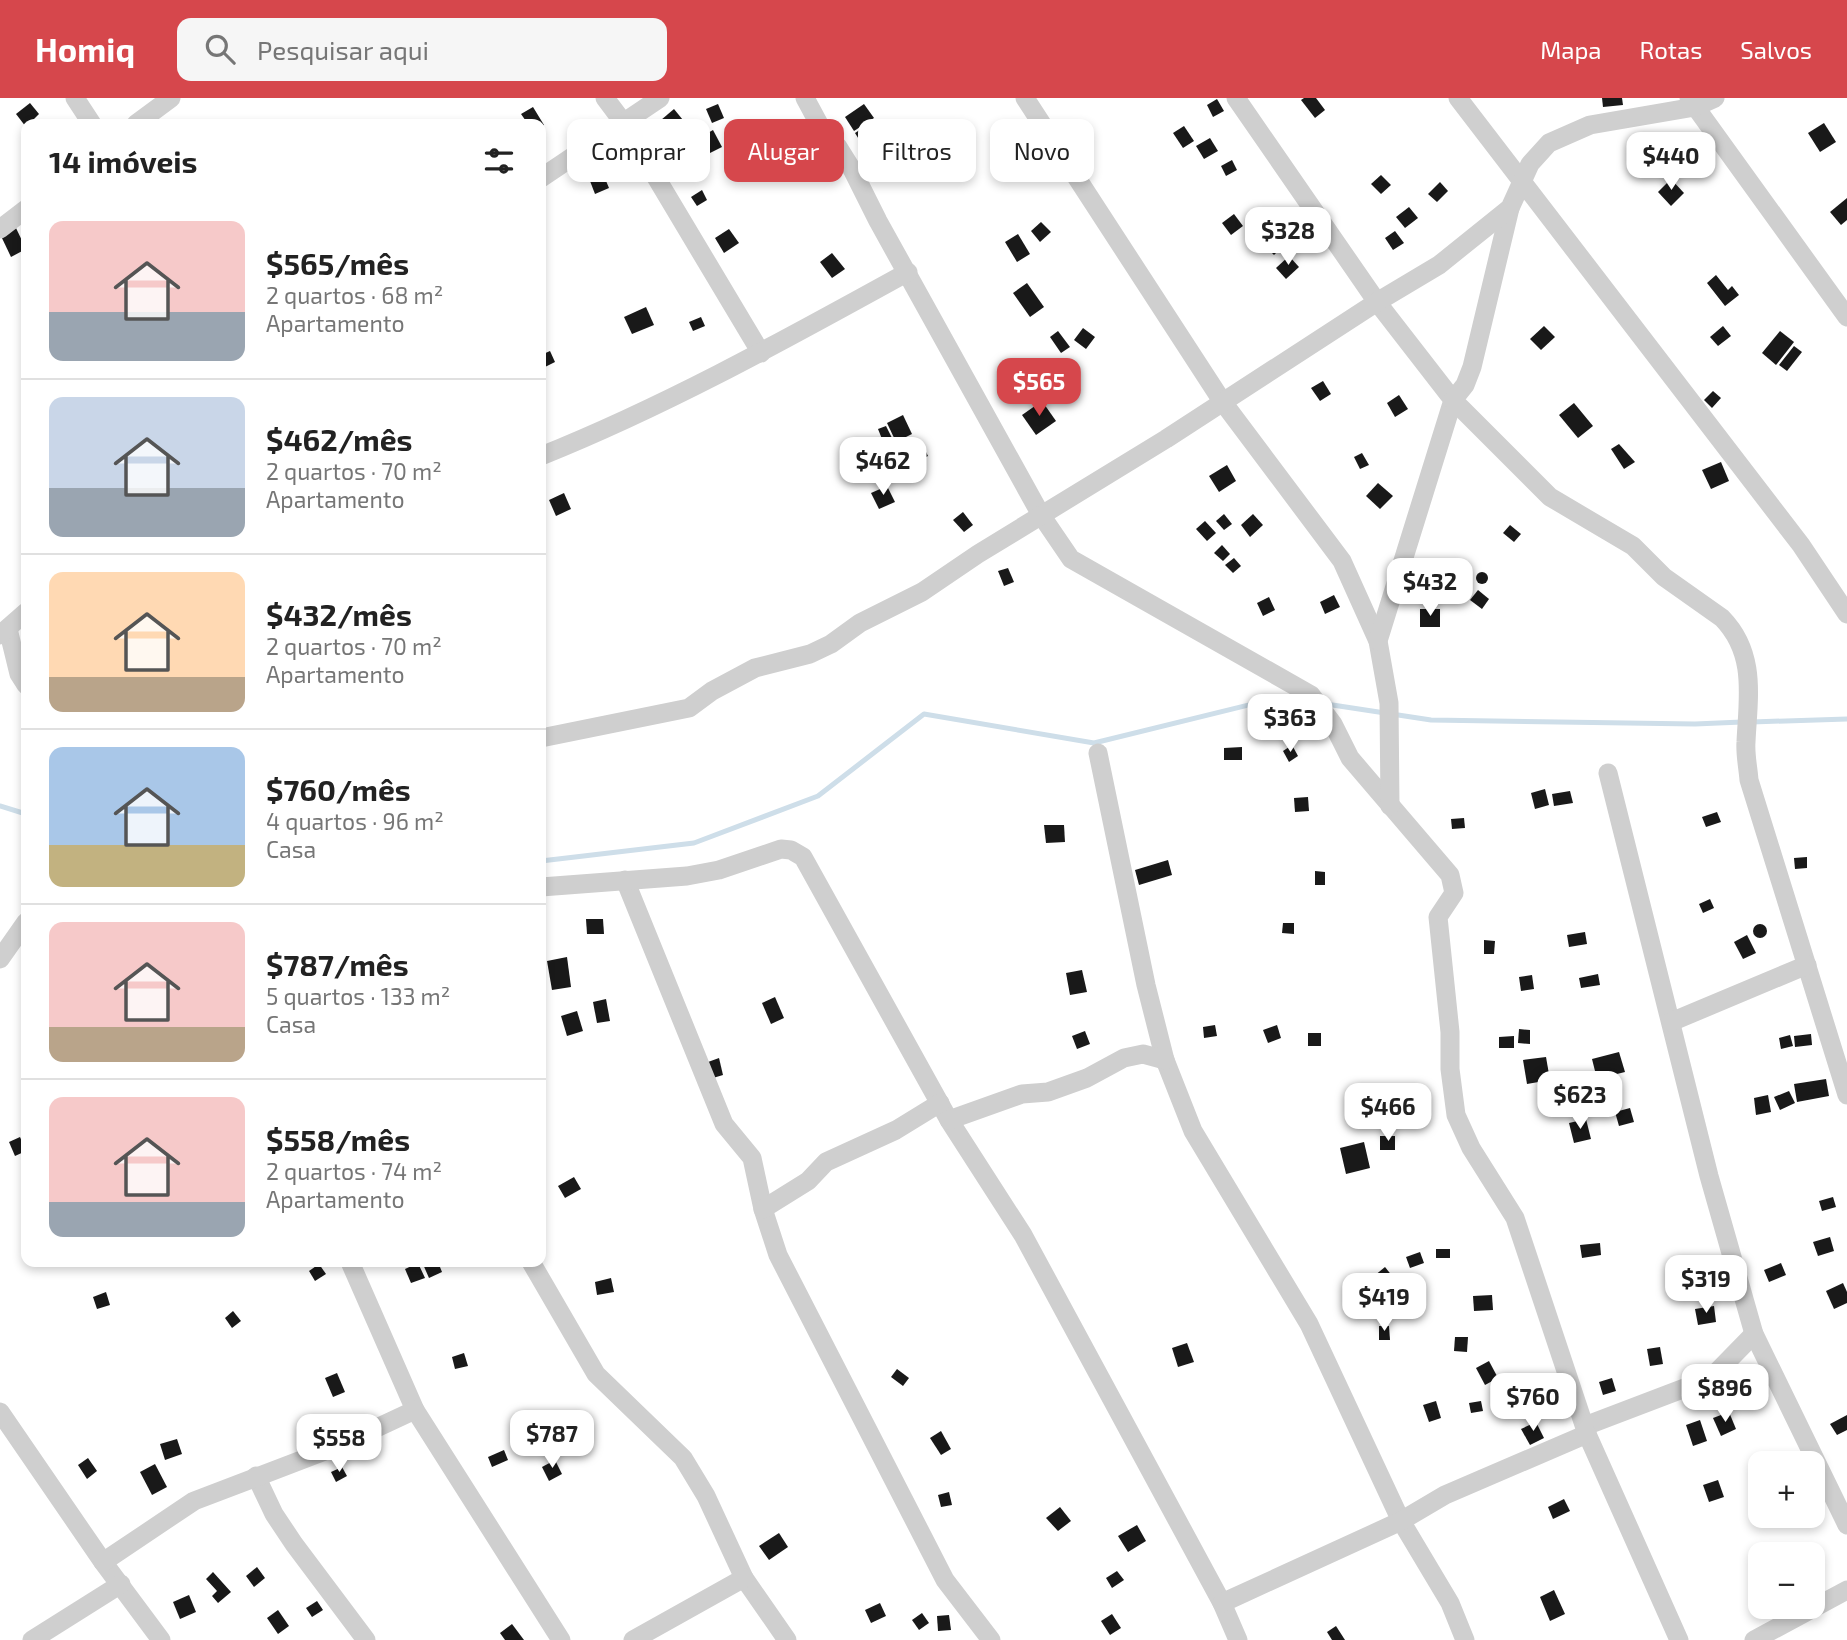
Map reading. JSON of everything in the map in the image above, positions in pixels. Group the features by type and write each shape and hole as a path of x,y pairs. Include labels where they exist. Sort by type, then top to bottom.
{"street":[{"path":"75,98 89,119"},
{"path":"143,119 171,98"},
{"path":"605,98 620,119"},
{"path":"627,119 660,98"},
{"path":"805,98 819,124 853,171 939,333 1041,515 1071,559 1311,695 1333,724 1350,758 1450,875 1454,893 1438,917 1456,1115 1471,1147 1515,1218 1586,1430 1679,1640"},
{"path":"1024,98 1222,401 1342,561 1378,641 1390,703 1390,806"},
{"path":"1236,98 1377,302 1452,400 1550,497 1633,546 1664,577 1730,626 1750,678 1746,744 1749,780 1847,1095"},
{"path":"1458,98 1801,545 1847,614"},
{"path":"1378,641 1452,400 1465,385 1472,367 1510,208 1530,164 1549,143 1590,125 1716,98"},
{"path":"1692,102 1847,317"},
{"path":"546,175 567,160"},
{"path":"658,182 761,354"},
{"path":"546,737 689,708 712,691 755,668 810,654 831,644 860,623 922,592 1439,265 1510,208"},
{"path":"0,229 21,213"},
{"path":"546,454 613,427 761,354 908,272"},
{"path":"21,617 4,632 21,677"},
{"path":"1098,752 1146,985 1166,1060 1193,1130 1309,1325 1401,1521 1450,1603 1465,1640"},
{"path":"1608,773 1709,1176 1754,1334 1847,1525"},
{"path":"546,887 687,876 719,870 781,849 791,850 803,857 950,1121 1023,1235 1222,1603 1238,1640"},
{"path":"625,880 724,1124 752,1158 763,1209 778,1255 945,1580 991,1640"},
{"path":"0,959 21,929"},
{"path":"1671,1022 1807,965"},
{"path":"950,1121 1023,1094 1061,1088 1124,1059 1143,1054 1166,1060"},
{"path":"763,1209 807,1181 826,1162 896,1130 940,1103"},
{"path":"352,1267 415,1410 561,1640"},
{"path":"534,1267 596,1374 682,1458 706,1496 744,1578 787,1640"},
{"path":"1711,1378 1754,1334"},
{"path":"1222,1603 1401,1521 1445,1495 1586,1430 1711,1378 1773,1376"},
{"path":"103,1562 194,1501 338,1446 415,1410"},
{"path":"0,1412 103,1562 161,1640"},
{"path":"256,1476 274,1514 294,1544 366,1640"},
{"path":"633,1640 744,1578"},
{"path":"32,1640 121,1584"},
{"path":"1754,1640 1847,1590"}],"building":[{"path":"1316,98 1325,110 1315,118 1301,100"},
{"path":"1602,98 1622,98 1623,105 1603,107"},
{"path":"1217,99 1224,111 1213,117 1207,105"},
{"path":"30,103 39,114 34,119 21,120 16,114"},
{"path":"718,104 724,118 712,123 706,109"},
{"path":"864,104 874,118 858,119 858,128 854,131 845,117"},
{"path":"533,107 540,119 524,119 521,114"},
{"path":"674,109 682,119 662,119"},
{"path":"1824,123 1836,142 1820,152 1808,133"},
{"path":"1184,126 1194,141 1183,148 1173,133"},
{"path":"713,130 722,147 710,153 710,132"},
{"path":"1210,138 1218,151 1204,159 1196,146"},
{"path":"1683,151 1691,162 1675,172 1667,161"},
{"path":"1232,160 1237,170 1226,176 1221,166"},
{"path":"1381,175 1391,185 1381,194 1371,184"},
{"path":"1671,179 1684,193 1671,206 1658,192"},
{"path":"590,182 606,182 609,188 595,194"},
{"path":"1440,182 1448,191 1437,202 1428,194"},
{"path":"702,190 707,200 697,206 691,197"},
{"path":"1847,198 1847,220 1841,225 1830,212"},
{"path":"1409,207 1418,218 1405,228 1396,217"},
{"path":"1234,214 1243,226 1231,235 1222,223"},
{"path":"1270,216 1280,225 1261,243 1251,234"},
{"path":"1041,222 1051,232 1040,242 1031,231"},
{"path":"16,228 21,238 21,252 11,257 1,236"},
{"path":"1281,228 1291,238 1274,255 1264,245"},
{"path":"729,229 739,243 724,253 715,238"},
{"path":"1395,231 1404,243 1393,250 1385,238"},
{"path":"1018,234 1030,254 1017,262 1005,242"},
{"path":"832,253 845,269 832,278 820,262"},
{"path":"1289,256 1299,267 1286,279 1276,268"},
{"path":"1716,275 1728,290 1732,286 1739,295 1725,306 1707,283"},
{"path":"1027,283 1044,307 1030,317 1013,293"},
{"path":"646,307 654,325 632,334 624,317"},
{"path":"701,317 705,326 693,331 689,322"},
{"path":"1544,326 1555,337 1541,350 1530,339"},
{"path":"1723,326 1731,336 1718,346 1710,337"},
{"path":"1083,328 1095,337 1086,349 1074,340"},
{"path":"1058,331 1070,347 1061,353 1050,337"},
{"path":"1780,331 1794,342 1776,365 1762,353"},
{"path":"1794,346 1802,352 1787,371 1779,365"},
{"path":"550,351 555,362 546,366 546,353"},
{"path":"1323,381 1331,394 1320,401 1311,388"},
{"path":"1713,391 1721,398 1712,408 1704,400"},
{"path":"1399,395 1408,409 1395,417 1387,403"},
{"path":"1042,401 1056,421 1036,435 1022,415"},
{"path":"1574,403 1593,426 1578,438 1559,415"},
{"path":"903,415 912,434 896,442 887,423"},
{"path":"886,426 893,440 884,444 878,429"},
{"path":"921,442 928,456 918,461 910,447"},
{"path":"1619,444 1635,462 1624,469 1611,449"},
{"path":"1362,453 1369,465 1360,469 1354,457"},
{"path":"1721,462 1729,481 1711,489 1702,470"},
{"path":"1227,465 1236,481 1219,492 1209,476"},
{"path":"1378,483 1393,496 1380,509 1366,496"},
{"path":"887,486 895,502 879,509 871,493"},
{"path":"564,493 571,509 556,516 549,500"},
{"path":"963,512 973,525 964,532 953,520"},
{"path":"1224,514 1232,524 1224,530 1216,521"},
{"path":"1253,514 1263,525 1250,537 1241,525"},
{"path":"1205,521 1216,533 1207,541 1196,529"},
{"path":"1510,525 1521,534 1514,542 1503,533"},
{"path":"1222,545 1230,554 1223,561 1214,553"},
{"path":"1234,558 1241,566 1233,573 1225,565"},
{"path":"1008,568 1014,582 1004,586 998,571"},
{"path":"1437,572 1452,577 1448,590 1432,585"},
{"path":"1477,573 1487,573 1487,583 1477,583"},
{"path":"1478,590 1489,599 1482,609 1470,600"},
{"path":"1334,595 1340,607 1325,614 1320,602"},
{"path":"1269,597 1275,610 1263,616 1257,603"},
{"path":"1420,609 1440,609 1440,627 1420,627"},
{"path":"1292,745 1298,756 1289,762 1283,751"},
{"path":"1242,747 1242,760 1224,760 1224,748"},
{"path":"1545,789 1549,805 1535,809 1531,793"},
{"path":"1570,791 1573,803 1554,806 1552,794"},
{"path":"1308,797 1309,811 1295,812 1294,798"},
{"path":"1717,812 1721,822 1706,827 1702,817"},
{"path":"1464,818 1465,828 1452,829 1451,819"},
{"path":"1044,825 1064,825 1065,842 1046,843"},
{"path":"1807,857 1807,868 1795,869 1794,858"},
{"path":"1168,860 1172,875 1139,885 1135,870"},
{"path":"1315,871 1325,872 1325,885 1315,885"},
{"path":"1710,899 1714,908 1703,913 1699,904"},
{"path":"586,919 603,919 604,934 587,934"},
{"path":"1283,923 1294,923 1294,934 1282,933"},
{"path":"1757,924 1763,924 1767,931 1763,938 1757,938 1753,934 1753,928"},
{"path":"1585,932 1587,944 1569,947 1567,935"},
{"path":"1747,935 1756,953 1743,959 1734,942"},
{"path":"1484,940 1495,941 1494,954 1484,954"},
{"path":"567,957 571,987 552,990 547,961"},
{"path":"1082,970 1087,992 1070,995 1066,973"},
{"path":"1598,974 1600,985 1581,988 1579,978"},
{"path":"1532,975 1534,989 1521,991 1519,977"},
{"path":"775,997 784,1018 771,1024 762,1003"},
{"path":"606,999 610,1021 597,1023 593,1002"},
{"path":"577,1011 583,1031 567,1036 561,1016"},
{"path":"1215,1025 1217,1036 1204,1038 1203,1027"},
{"path":"1277,1025 1281,1038 1268,1043 1263,1030"},
{"path":"1519,1029 1530,1030 1530,1044 1518,1043"},
{"path":"1085,1031 1090,1044 1077,1049 1072,1036"},
{"path":"1308,1033 1321,1033 1321,1046 1308,1046"},
{"path":"1811,1034 1812,1045 1795,1047 1794,1036"},
{"path":"1790,1035 1793,1046 1781,1049 1779,1038"},
{"path":"1514,1036 1514,1048 1499,1048 1499,1037"},
{"path":"1619,1052 1625,1072 1597,1079 1592,1059"},
{"path":"1546,1057 1550,1080 1527,1084 1523,1060"},
{"path":"719,1058 723,1075 713,1078 708,1062"},
{"path":"1826,1079 1829,1096 1797,1102 1794,1084"},
{"path":"1789,1091 1795,1103 1780,1110 1774,1097"},
{"path":"1768,1095 1771,1112 1756,1115 1754,1098"},
{"path":"1630,1108 1634,1122 1619,1126 1615,1112"},
{"path":"1586,1119 1591,1139 1574,1143 1569,1123"},
{"path":"1380,1136 1395,1136 1395,1150 1380,1150"},
{"path":"20,1137 21,1153 15,1156 9,1142"},
{"path":"1364,1142 1370,1168 1346,1174 1340,1148"},
{"path":"574,1177 581,1189 565,1198 558,1186"},
{"path":"1833,1197 1836,1207 1822,1211 1819,1201"},
{"path":"1830,1237 1834,1251 1818,1256 1813,1242"},
{"path":"1600,1243 1601,1255 1582,1258 1580,1245"},
{"path":"1436,1249 1450,1249 1450,1258 1436,1258"},
{"path":"1420,1252 1424,1263 1410,1268 1406,1257"},
{"path":"1781,1263 1786,1275 1769,1282 1764,1270"},
{"path":"321,1267 326,1274 315,1281 309,1271"},
{"path":"420,1267 425,1278 411,1283 405,1269"},
{"path":"424,1267 440,1267 442,1272 429,1278"},
{"path":"1385,1267 1393,1277 1383,1286 1374,1276"},
{"path":"1703,1267 1705,1278 1685,1282 1683,1271"},
{"path":"611,1278 614,1292 597,1295 595,1282"},
{"path":"1843,1283 1847,1292 1847,1303 1834,1309 1826,1291"},
{"path":"106,1292 110,1305 97,1309 93,1297"},
{"path":"1492,1295 1493,1310 1474,1311 1473,1296"},
{"path":"1714,1306 1716,1322 1698,1325 1695,1309"},
{"path":"233,1311 241,1321 232,1328 225,1318"},
{"path":"1379,1326 1389,1326 1390,1340 1379,1340"},
{"path":"1455,1337 1468,1337 1467,1352 1454,1351"},
{"path":"1187,1343 1194,1362 1178,1367 1172,1348"},
{"path":"1660,1347 1663,1364 1650,1366 1647,1349"},
{"path":"464,1353 468,1366 455,1369 452,1357"},
{"path":"1489,1361 1498,1378 1485,1385 1476,1368"},
{"path":"897,1369 909,1378 903,1386 891,1377"},
{"path":"337,1373 345,1392 333,1397 325,1378"},
{"path":"1612,1378 1616,1391 1603,1395 1599,1382"},
{"path":"1436,1401 1441,1418 1429,1422 1423,1405"},
{"path":"1481,1401 1483,1411 1471,1413 1469,1403"},
{"path":"1729,1412 1736,1429 1721,1436 1713,1418"},
{"path":"1847,1415 1847,1430 1837,1435 1830,1424"},
{"path":"1700,1420 1707,1441 1693,1446 1686,1425"},
{"path":"1536,1422 1544,1438 1530,1445 1521,1429"},
{"path":"941,1431 951,1449 941,1455 930,1438"},
{"path":"177,1439 182,1454 165,1460 160,1444"},
{"path":"504,1450 508,1460 492,1467 488,1457"},
{"path":"88,1458 97,1471 87,1479 78,1465"},
{"path":"555,1460 562,1474 549,1481 542,1467"},
{"path":"155,1464 167,1487 152,1495 140,1472"},
{"path":"342,1467 347,1476 336,1482 331,1472"},
{"path":"1718,1480 1724,1497 1709,1502 1703,1485"},
{"path":"949,1492 952,1505 941,1507 938,1495"},
{"path":"1564,1499 1570,1511 1553,1519 1548,1507"},
{"path":"1060,1507 1071,1521 1058,1531 1046,1518"},
{"path":"1137,1525 1146,1541 1128,1552 1118,1536"},
{"path":"779,1533 788,1547 769,1560 759,1546"},
{"path":"257,1567 265,1578 254,1587 246,1576"},
{"path":"1117,1571 1124,1580 1112,1588 1106,1578"},
{"path":"213,1572 231,1592 218,1603 212,1596 217,1591 206,1579"},
{"path":"1554,1590 1565,1614 1550,1621 1540,1597"},
{"path":"189,1595 196,1612 180,1619 173,1602"},
{"path":"317,1601 323,1610 312,1617 306,1608"},
{"path":"880,1603 886,1616 871,1623 865,1610"},
{"path":"278,1610 289,1626 278,1634 267,1618"},
{"path":"922,1613 929,1623 919,1630 912,1620"},
{"path":"1112,1614 1121,1628 1110,1635 1101,1621"},
{"path":"949,1615 951,1630 938,1631 937,1616"},
{"path":"512,1624 524,1640 505,1640 500,1633"},
{"path":"1336,1626 1345,1640 1332,1640 1327,1632"}],"waterway":[{"path":"546,860 694,843 818,796 924,714 1094,743 1281,697 1306,701"},
{"path":"1326,704 1431,720 1695,724 1742,722"},
{"path":"1752,722 1847,719"},
{"path":"0,806 21,812"}]}
